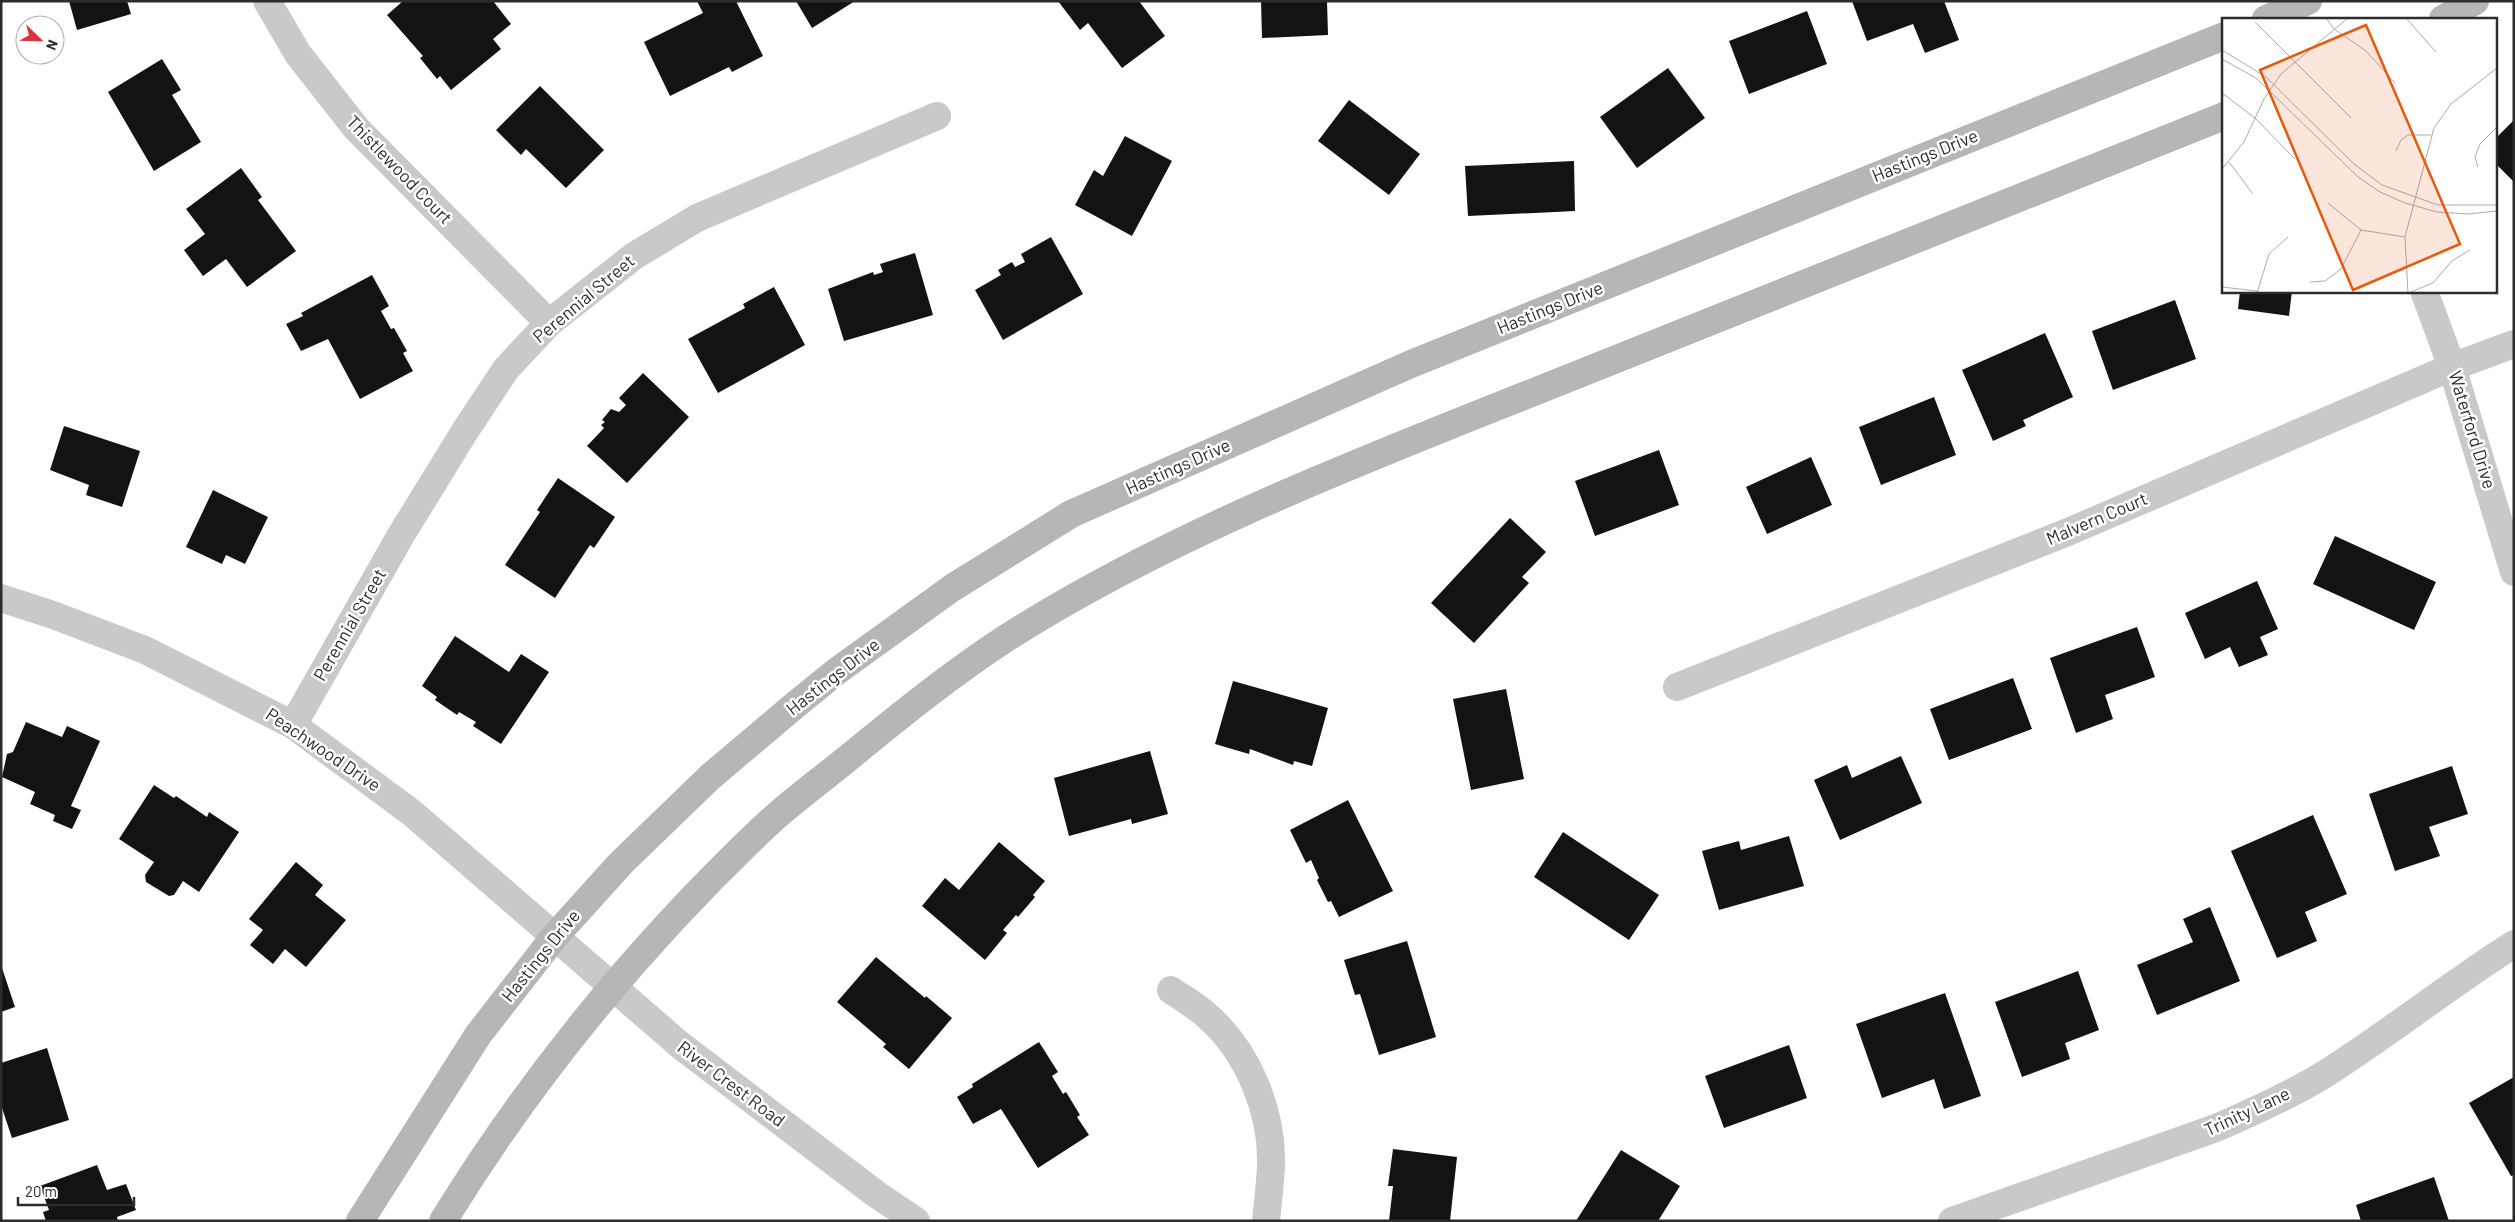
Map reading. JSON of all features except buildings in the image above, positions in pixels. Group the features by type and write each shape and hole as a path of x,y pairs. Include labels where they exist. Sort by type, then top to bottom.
{"street":[{"name":"Thistlewood Court","path":"267,1 298,54 356,128 549,323"},
{"path":"2275,13 2308,1"},
{"path":"2445,18 2475,1"},
{"name":"Hastings Drive","path":"360,1221 478,1035 555,936 621,863 710,777 830,677 952,588 1072,514 1411,364 2222,37"},
{"name":"Perennial Street","path":"293,725 401,535 465,431 506,369 549,323 634,256 697,218 937,116"},
{"path":"443,1221 474,1171 552,1064 612,988 714,876 766,825 897,718 1006,638 1118,573 1210,527 1428,435 2222,117"},
{"name":"Waterford Drive","path":"2424,292 2452,366 2514,572"},
{"name":"Malvern Court","path":"1677,686 2068,532 2452,366 2514,344"},
{"name":"Peachwood Drive","path":"1,598 53,614 145,650 293,725 412,813 555,936"},
{"name":"River Crest Road","path":"555,936 612,988 680,1045 876,1194 916,1221"},
{"name":"Trinity Lane","path":"1952,1221 2216,1128 2258,1110 2325,1074 2466,974 2514,944"},
{"path":"1170,990 1206,1014 1234,1046 1256,1083 1269,1132 1271,1166 1266,1221"}]}
